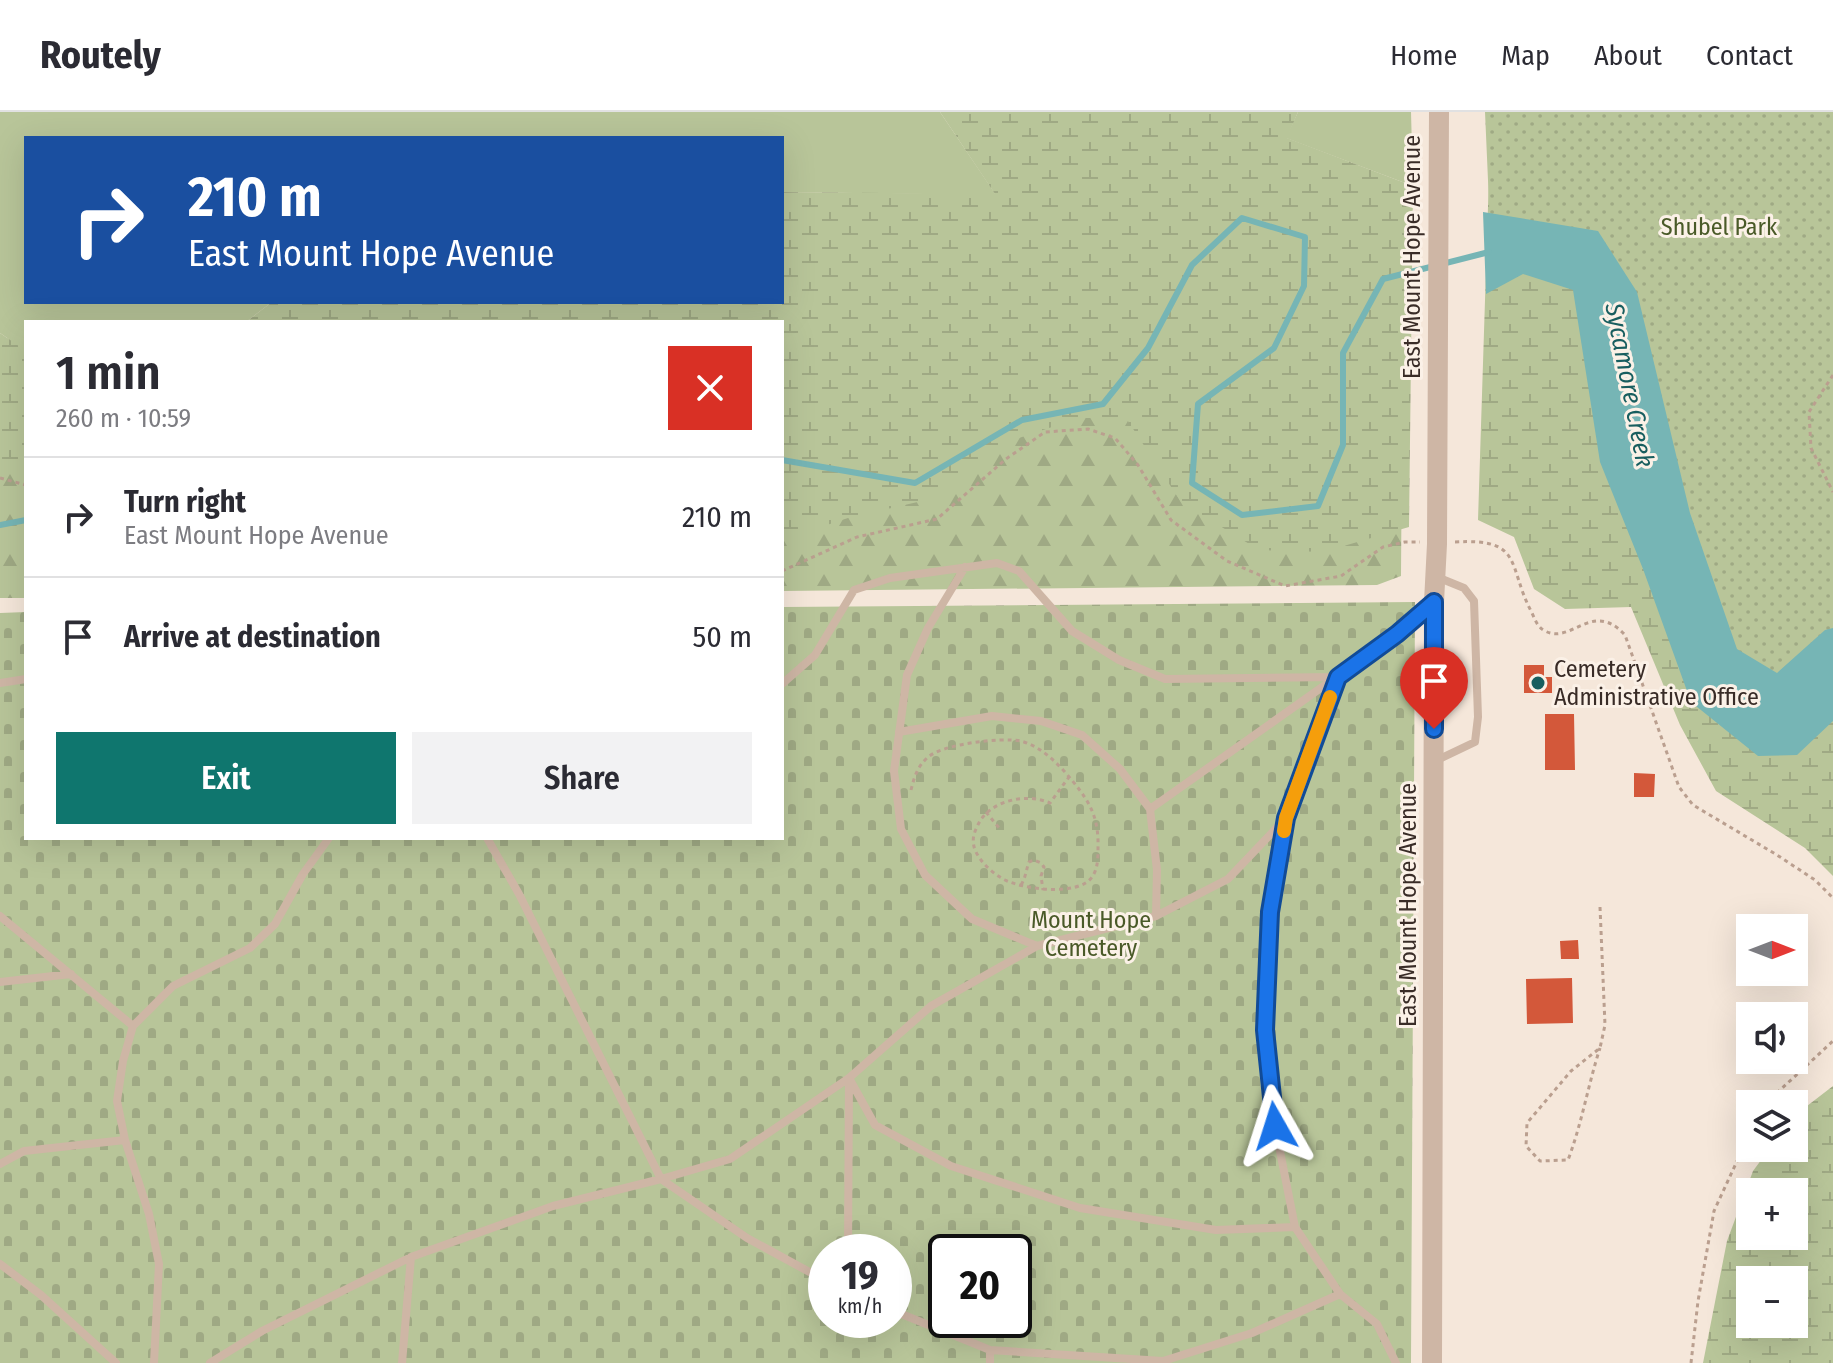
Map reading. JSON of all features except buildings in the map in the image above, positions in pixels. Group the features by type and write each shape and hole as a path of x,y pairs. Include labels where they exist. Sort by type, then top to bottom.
{"street":[{"name":"East Mount Hope Avenue","path":"1432,1363 1439,112"}],"lane":[{"path":"784,682 815,655 854,590 890,578 997,563 1019,571 1072,631 1119,660 1165,679 1338,677"},
{"path":"965,567 928,628 907,675 894,771 901,829 925,875 972,919 1037,946"},
{"path":"1434,761 1475,742 1478,717 1474,601 1464,588 1436,577"},
{"path":"1150,809 1397,634 1434,602"},
{"path":"1338,677 1286,818 1270,912 1265,1030 1275,1126 1295,1227 1340,1294 1377,1324 1396,1363"},
{"path":"0,683 24,679"},
{"path":"899,732 992,716 1041,721 1082,735 1120,769 1150,809 1157,870 1156,916"},
{"path":"210,1363 262,1331 411,1257 553,1206 730,1159 849,1078 931,1006 1037,946 1156,916 1228,879 1286,818"},
{"path":"154,1363 159,1264 149,1214 125,1140 117,1101 123,1061 133,1026 173,986 250,948 267,932 328,840"},
{"path":"488,840 519,894 661,1179 747,1238 808,1271"},
{"path":"0,916 133,1026"},
{"path":"0,982 71,974"},
{"path":"849,1078 875,1125 951,1166 1080,1208 1216,1230 1295,1227"},
{"path":"848,1234 849,1078"},
{"path":"0,1164 24,1151 125,1140"},
{"path":"402,1363 411,1257"},
{"path":"0,1264 41,1295 116,1363"},
{"path":"912,1318 990,1350 1163,1361 1252,1333 1340,1294"},
{"path":"990,1350 990,1363"}],"path":[{"path":"1833,375 1809,412 1811,448 1833,492"},
{"path":"784,570 857,537 937,519 1006,459 1045,432 1088,429 1115,438 1138,465 1171,520 1227,561 1285,586 1341,576 1383,547 1417,542"},
{"path":"0,478 24,484"},
{"path":"1463,542 1493,543 1514,561 1525,599 1540,628 1549,633 1560,633 1595,620 1618,627 1625,635 1679,787 1693,805 1803,871 1833,898"},
{"path":"901,829 915,774 928,756 947,747 982,741 1021,741 1050,755 1069,777 1087,801 1098,827 1098,861 1092,878 1084,884 1043,890 1005,880 985,866 972,839 986,812 1002,803 1019,799 1050,803 1069,777"},
{"path":"986,812 1000,829"},
{"path":"1021,885 1029,862 1034,860 1044,867 1041,876 1043,890"},
{"path":"1600,907 1605,1025 1600,1048 1588,1085 1580,1127 1568,1160 1540,1161 1526,1146 1527,1123 1571,1071 1600,1048"},
{"path":"1780,1090 1833,1041"},
{"path":"1691,1363 1714,1211 1737,1162"}],"green space":[{"path":"0,112 940,112 996,195 784,192 784,136 24,136 24,304 269,304 249,320 24,320 24,350 0,333"},
{"path":"940,112 1298,112 1287,138 1413,186 1409,527 1323,552 1259,550 1181,502 1126,418 1079,418 1007,442 935,498 848,518 784,539 784,320 249,320 269,304 784,304 784,192 995,194"},
{"path":"1298,112 1411,112 1413,186 1286,138"},
{"name":"Shubel Park","path":"1485,112 1833,112 1833,654 1772,718 1717,678 1609,253 1490,226"},
{"path":"1491,112 1833,518 1833,876 1805,848 1716,791 1680,725 1631,607 1565,609 1534,589 1514,537 1478,520"},
{"path":"1403,301 1401,576 1377,585 784,591 784,320 310,320 784,302"},
{"path":"0,333 24,350 24,466 0,460"},
{"path":"24,337 24,598 0,598 0,339"},
{"name":"Mount Hope Cemetery","path":"1415,602 1411,1363 0,1363 0,613 24,612 24,840 784,840 784,607"},
{"path":"1833,1086 1833,1363 1703,1363 1727,1241 1736,1217 1736,1250 1808,1250 1808,1178 1750,1178 1760,1162 1808,1162 1808,1105"}],"water":[{"path":"1483,212 1598,231 1637,292 1690,513 1737,649 1777,673 1825,630 1833,628 1833,721 1797,755 1758,756 1691,702 1600,462 1573,290 1523,274 1486,294"}],"waterway":[{"name":"Sycamore Creek","path":"784,460 915,483 1022,420 1103,404 1148,348 1192,265 1242,218 1305,237 1304,286 1274,348 1198,404 1192,483 1242,515 1318,506 1343,445 1343,353 1383,279 1489,252"},
{"name":"Sycamore Creek","path":"0,525 24,520"}],"slow traffic":[{"path":"1284,831 1330,697"}],"place":[{"name":"Cemetery Administrative Office","path":"1538,683"}],"route":[{"path":"1275,1126 1265,1030 1270,912 1286,818 1338,677 1397,634 1434,602 1434,729"}]}
